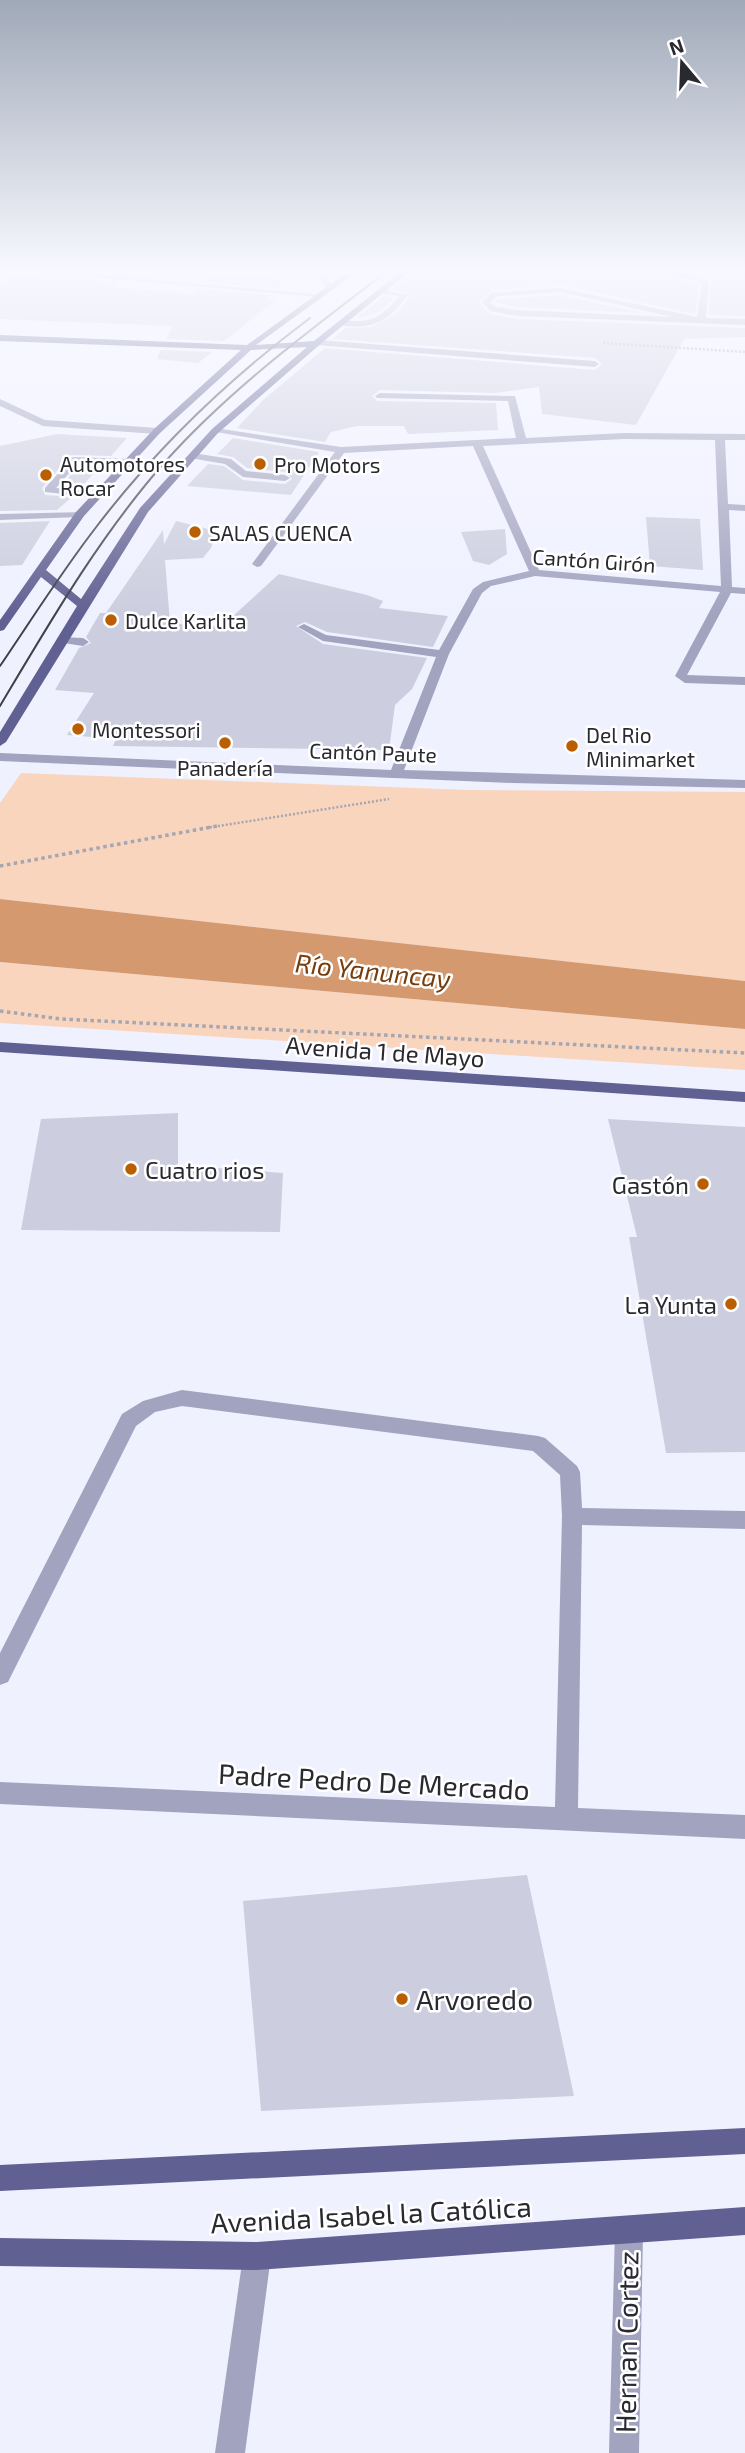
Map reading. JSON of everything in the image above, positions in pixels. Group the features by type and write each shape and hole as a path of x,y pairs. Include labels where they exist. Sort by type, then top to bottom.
{"main road":[{"path":"0,628 80,514 157,431 206,386"},
{"path":"0,742 82,605 145,510 215,431 267,386"},
{"path":"40,571 82,605"},
{"name":"Avenida 1 de Mayo","path":"0,1047 745,1097"},
{"name":"Avenida 1 de Mayo","path":"0,1054 22,1050"},
{"name":"Avenida Isabel la Católica","path":"0,2178 745,2141"},
{"name":"Avenida Isabel la Católica","path":"0,2252 257,2256 745,2221"}],"street":[{"path":"380,396 512,398 522,442"},
{"path":"0,402 43,424 157,431"},
{"path":"215,431 341,450 624,436 745,437"},
{"path":"720,436 721,506 727,590 682,678 745,681"},
{"path":"477,444 535,573"},
{"path":"257,565 341,450"},
{"path":"193,456 228,461 243,474 285,478"},
{"path":"97,496 49,490 76,459 129,462"},
{"path":"721,506 745,508"},
{"path":"0,517 80,514"},
{"name":"Cantón Girón","path":"396,774 443,653 481,587 506,577 535,573 745,591"},
{"path":"304,627 315,635 329,639 443,653"},
{"path":"61,640 83,642"},
{"name":"Cantón Paute","path":"0,757 396,774 745,784"},
{"path":"0,1675 129,1420 150,1406 182,1398 538,1444 570,1472 572,1516 566,1819"},
{"path":"572,1516 745,1520"},
{"name":"Padre Pedro De Mercado","path":"0,1793 745,1827"},
{"name":"Hernan Cortez","path":"624,2453 628,2231"},
{"path":"230,2453 257,2256"}],"path":[{"path":"0,866 124,841 393,798"},
{"path":"0,1011 61,1019 745,1053"}],"shaded area":[{"path":"21,773 468,790 745,792 745,981 0,899 0,803"},
{"path":"0,962 745,1029 745,1070 0,1023"}],"water":[{"name":"Río Yanuncay","path":"0,899 745,981 745,1029 0,962"}],"building":[{"path":"279,386 658,386 636,425 542,414 539,387 495,393 380,390 372,396 377,401 496,403 498,430 408,434 404,426 357,426 331,432 325,442 237,428"},
{"name":"Automotores Rocar","path":"57,434 127,438 111,456 71,455 42,488 45,495 72,497 57,510 0,511 0,446"},
{"path":"233,438 319,452 291,495 187,486 208,464 224,466 243,480 285,484 292,479 285,472 247,468 233,457 217,454"},
{"path":"80,465 101,466 80,488 61,486"},
{"path":"646,517 700,519 703,570 650,566"},
{"path":"50,521 22,565 0,566 0,523"},
{"path":"176,521 216,531 211,548 203,558 165,560 170,623 221,627 279,574 367,595 383,601 379,608 448,616 433,647 327,632 305,622 296,626 323,644 427,658 412,689 395,705 389,750 113,746 116,739 67,735 94,693 55,690 79,648 91,643 86,637 100,613 106,613 163,530 164,544"},
{"path":"505,529 507,554 489,565 473,561 461,532"},
{"name":"Cuatro rios","path":"178,1113 178,1165 283,1173 280,1232 21,1230 41,1119"},
{"path":"608,1119 745,1127 745,1452 666,1453 629,1237 637,1237"},
{"name":"Arvoredo","path":"527,1875 574,2096 261,2111 243,1901"}],"tram line":[{"path":"0,666 59,578 120,497 196,414 227,386"},
{"path":"0,706 97,550 140,491 189,436 242,386"}],"place":[{"name":"Pro Motors","path":"260,464"},
{"name":"Automotores Rocar","path":"46,475"},
{"name":"SALAS CUENCA","path":"195,532"},
{"name":"Dulce Karlita","path":"111,620"},
{"name":"Montessori","path":"78,729"},
{"name":"Panadería","path":"225,743"},
{"name":"Del Rio Minimarket","path":"572,746"},
{"name":"Cuatro rios","path":"131,1169"},
{"name":"Gastón","path":"703,1184"},
{"name":"La Yunta","path":"731,1304"},
{"name":"Arvoredo","path":"402,1999"}]}
